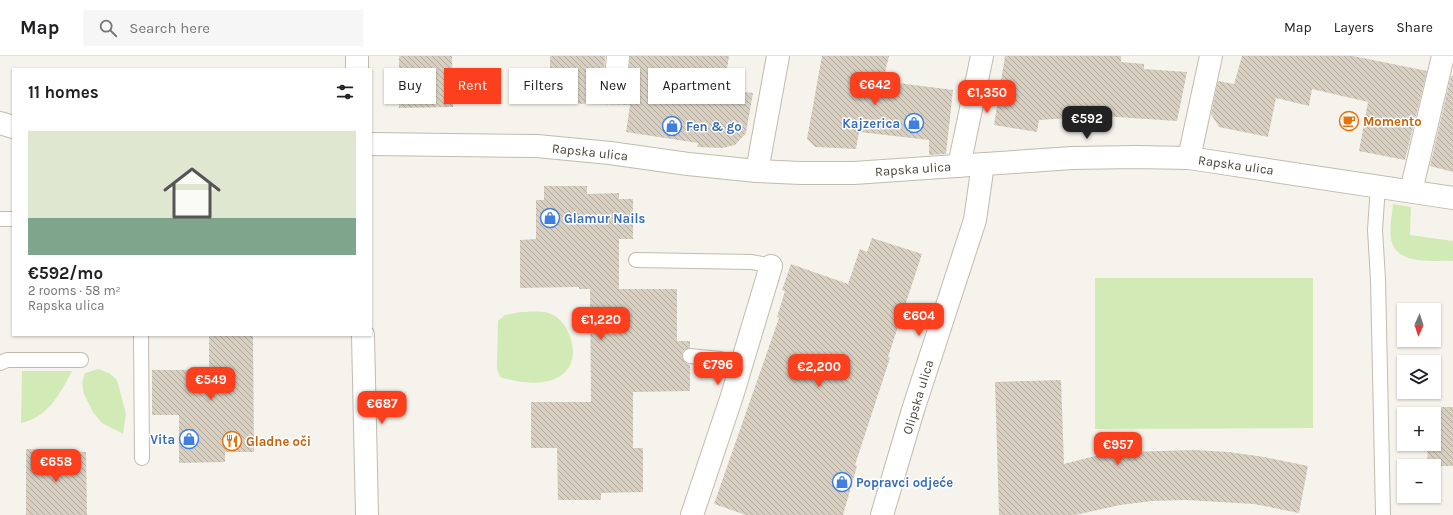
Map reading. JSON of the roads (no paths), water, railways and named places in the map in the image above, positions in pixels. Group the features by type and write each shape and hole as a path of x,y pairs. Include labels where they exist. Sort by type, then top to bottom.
{"street":[{"path":"357,56 358,68"},
{"path":"617,68 618,56"},
{"path":"757,171 778,56"},
{"path":"959,166 982,56"},
{"path":"1189,158 1211,56"},
{"path":"1412,191 1443,56"},
{"path":"0,124 12,126"},
{"name":"Rapska ulica","path":"372,144 537,146 610,153 688,164 757,171 801,173 854,173 1072,158 1136,156 1189,158 1453,198"},
{"name":"Olipska ulica","path":"882,515 913,410 975,220 983,164"},
{"path":"692,515 742,364 771,266"},
{"path":"363,336 367,515"}],"lane":[{"path":"1378,186 1375,230 1383,515"},
{"path":"0,219 12,220"},
{"path":"636,260 752,262 771,266"},
{"path":"141,336 142,458"},
{"path":"690,356 720,359 742,364"},
{"path":"0,363 7,360 81,360"}],"place":[{"name":"Momento","path":"1349,121"},
{"name":"Kajzerica","path":"914,123"},
{"name":"Fen & go","path":"672,126"},
{"name":"Glamur Nails","path":"550,218"},
{"name":"Vita","path":"189,439"},
{"name":"Gladne oči","path":"232,441"},
{"name":"Popravci odjeće","path":"842,482"}]}
